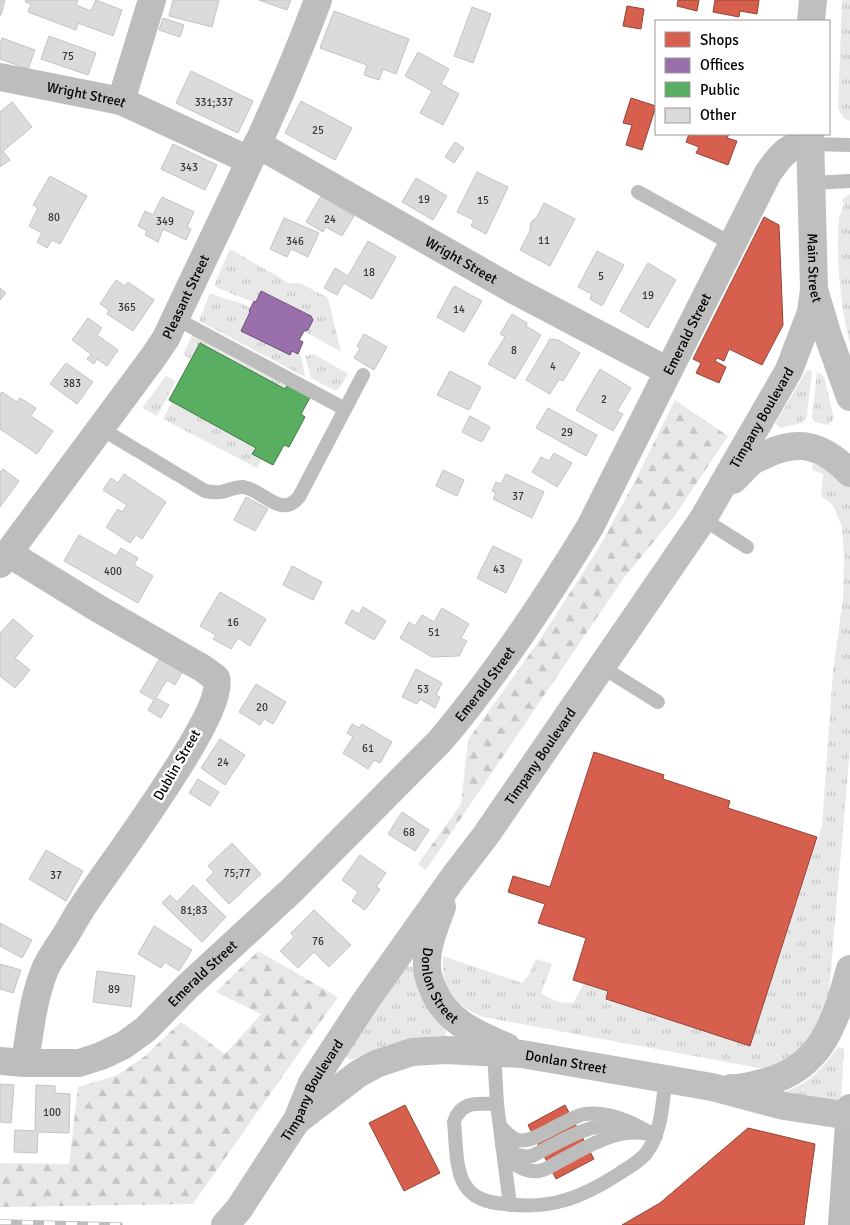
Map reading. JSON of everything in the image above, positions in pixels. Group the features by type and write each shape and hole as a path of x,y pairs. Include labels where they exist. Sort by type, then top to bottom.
{"main road":[{"path":"811,20 813,0"},
{"name":"Main Street","path":"810,139 814,290 850,397"},
{"name":"Timpany Boulevard","path":"233,1220 297,1120 312,1083 365,1002 486,835 703,519 789,370 811,312 814,290"},
{"path":"703,519 725,489 750,462 776,450 797,445 817,449 839,461 850,473"},
{"name":"Donlon Street","path":"453,878 431,935 427,966 433,990 438,1001 459,1023 481,1036 522,1054"},
{"path":"712,1087 737,1088 752,1086 773,1080 803,1065 817,1050 832,1024 850,968"},
{"name":"Donlan Street","path":"297,1120 358,1074 386,1060 424,1050 522,1054 712,1087 784,1106 850,1116"}],"street":[{"path":"121,101 152,0"},
{"name":"Pleasant Street","path":"4,558 166,338 298,53 318,0"},
{"name":"Wright Street","path":"0,77 121,101 253,152 668,371"},
{"name":"Emerald Street","path":"12,1062 79,1063 101,1056 124,1045 146,1029 188,986 291,891 440,741 480,691 561,575 590,527 758,192 778,160 790,148 810,139"},
{"name":"Dublin Street","path":"4,558 99,609 202,668 216,678 217,685 212,704 182,761 147,816 86,901 47,966 12,1062"},
{"path":"842,1225 850,1108"}],"lane":[{"path":"810,139 850,145"},
{"path":"811,183 850,180"},
{"path":"638,192 732,244"},
{"path":"175,318 346,409"},
{"path":"100,428 205,491 215,493 245,487 282,506 289,506 299,497 363,375"},
{"path":"703,519 747,547"},
{"path":"602,666 658,702"},
{"path":"494,1052 497,1104 510,1205"},
{"path":"497,1104 470,1105 462,1108 457,1114 454,1122 460,1175 466,1187 477,1197 490,1203 527,1207 542,1205 574,1198 610,1180 646,1154 656,1136 666,1079"},
{"path":"500,1126 511,1136 519,1140 528,1139 572,1118 595,1113 630,1122 656,1136"},
{"path":"503,1151 513,1164 524,1169 540,1171 611,1137 624,1133 656,1136"}],"green space":[{"path":"842,0 850,0 850,121 844,118 838,109"},
{"path":"850,194 850,344 838,265 838,233 839,218 844,204 842,200"},
{"path":"230,249 289,283 300,283 328,298 341,352 304,331 309,330 313,320 311,316 261,291 256,302 214,286"},
{"path":"210,293 241,303 250,308 249,311 290,355 292,351 301,355 305,377 199,321"},
{"path":"193,333 287,386 285,389 201,343 192,359 183,355"},
{"path":"314,354 348,374 339,389 334,390 311,378 305,356"},
{"path":"807,370 812,371 807,416 802,423 780,428 776,422"},
{"path":"817,372 824,377 834,419 828,425 814,422 812,417"},
{"path":"166,376 176,381 157,416 142,408"},
{"path":"675,400 728,436 674,517 623,579 426,870 418,864 461,804 468,740 539,641 600,546"},
{"path":"172,402 256,448 253,454 262,459 257,468 163,419"},
{"path":"813,464 834,472 850,487 850,748 827,1015 810,1047 774,1067 759,1068 483,1017 464,1007 447,987 444,978 443,956 522,983 528,976 536,959 552,965 541,993 552,999 573,1003 584,983 608,991 606,1000 750,1045 822,826 833,671 843,599 844,559 842,527 833,505 821,496 823,474 812,470"},
{"path":"258,951 338,997 193,1204 0,1207 0,1163 69,1164 78,1087 118,1075 145,1056 181,1022 225,1054 261,1014 216,992"},
{"path":"404,963 414,968 417,986 424,1002 446,1029 445,1039 366,1054 352,1060 341,1054"},
{"path":"838,1047 844,1048 841,1103 785,1096 787,1091 803,1083 816,1073"}],"building: Shops":[{"path":"678,0 699,0 697,11 677,6"},
{"path":"715,0 759,0 757,14 740,11 739,17 713,12"},
{"path":"627,6 644,9 641,29 623,26"},
{"path":"631,98 655,106 642,150 626,145 632,125 623,123"},
{"path":"689,135 728,135 727,138 737,141 728,165 696,153 699,147 686,142"},
{"path":"764,217 779,225 783,325 762,365 729,349 724,361 717,358 715,361 726,367 719,383 696,373 701,363 693,359"},
{"path":"594,752 664,775 663,779 730,801 728,808 817,837 750,1046 606,999 608,991 573,980 586,938 538,923 545,904 508,892 513,876 550,887"},
{"path":"405,1105 440,1173 404,1191 369,1123"},
{"path":"565,1105 594,1159 556,1179 528,1125"},
{"path":"748,1128 815,1144 804,1225 622,1225 660,1203"}],"building: Offices":[{"path":"261,291 311,316 313,320 308,330 304,331 299,340 303,342 298,354 292,351 290,355 241,331 254,301 256,302"}],"building: Public":[{"path":"200,343 285,389 289,382 312,394 301,414 305,417 289,447 284,445 273,465 252,454 256,448 169,400"}],"building: Other":[{"path":"0,0 5,0 1,15 0,15"},
{"path":"26,0 78,0 76,5 91,11 96,0 122,10 113,36 78,23 76,30 28,12 31,4 25,2"},
{"path":"173,0 219,0 212,27 169,16"},
{"path":"259,0 291,0 287,10"},
{"path":"472,7 491,14 473,63 454,56"},
{"path":"334,11 409,39 396,74 383,69 379,80 364,75 367,65 320,48"},
{"path":"163,18 184,25 180,37 159,30"},
{"path":"49,36 96,53 88,75 41,59"},
{"path":"2,38 35,50 28,69 0,59"},
{"path":"418,52 449,69 441,84 459,94 443,125 420,113 432,91 405,76"},
{"path":"191,71 253,101 238,133 176,103"},
{"path":"301,101 352,128 335,160 285,133"},
{"path":"12,102 32,127 3,151 10,160 0,167 0,112"},
{"path":"455,142 464,148 454,163 445,157"},
{"path":"173,144 217,165 205,190 161,169"},
{"path":"477,172 508,187 486,234 471,226 474,220 457,212"},
{"path":"50,176 87,196 60,244 52,240 47,248 37,242 42,233 29,226 38,208 33,205"},
{"path":"416,178 447,196 433,220 402,202"},
{"path":"321,196 354,216 342,236 326,227 323,232 306,222"},
{"path":"162,197 194,212 187,227 191,229 186,240 163,229 158,242 145,235 147,231 138,226 145,211 153,215"},
{"path":"544,203 575,219 550,266 520,250 530,231 531,222 537,217"},
{"path":"284,218 319,233 308,257 291,249 287,257 270,249"},
{"path":"368,241 396,257 372,299 344,283 337,295 324,288 335,268 348,276"},
{"path":"597,251 624,265 602,306 590,299 592,294 578,287"},
{"path":"648,263 676,280 648,328 620,311"},
{"path":"116,280 125,286 128,282 154,300 133,331 107,314 109,310 100,304"},
{"path":"454,286 482,301 464,332 437,317"},
{"path":"0,288 6,293 0,300"},
{"path":"512,314 527,323 526,326 541,335 515,379 488,364 505,337 500,334"},
{"path":"88,318 102,328 97,335 118,350 107,366 97,359 94,364 87,359 91,354 72,340"},
{"path":"364,334 387,347 374,370 354,358 360,349 357,346"},
{"path":"550,339 558,340 580,353 563,381 559,379 550,394 526,380"},
{"path":"66,363 93,382 77,404 50,384"},
{"path":"600,369 631,388 617,411 623,414 613,431 576,410"},
{"path":"450,371 481,387 469,410 437,395"},
{"path":"2,392 17,402 20,398 36,408 31,416 53,431 37,454 0,429 0,394"},
{"path":"548,408 597,435 586,456 536,428"},
{"path":"470,416 490,427 482,442 462,432"},
{"path":"554,453 572,463 557,487 532,472 541,457 549,461"},
{"path":"3,469 19,481 0,507 0,472"},
{"path":"443,470 464,480 457,496 436,486"},
{"path":"124,474 166,502 142,539 136,535 130,543 106,527 118,509 122,512 127,505 103,490 111,478 118,483"},
{"path":"506,474 544,492 532,518 493,499 496,493 492,491 496,482 501,484"},
{"path":"246,497 268,509 255,531 234,520"},
{"path":"79,535 116,556 121,548 138,558 134,565 153,576 138,603 64,561"},
{"path":"493,546 522,560 506,593 477,578"},
{"path":"292,566 322,582 313,600 283,585"},
{"path":"220,592 266,619 250,646 238,638 231,649 213,639 216,635 200,626"},
{"path":"363,607 386,621 374,640 345,623 352,610 359,614"},
{"path":"442,608 469,624 461,638 467,641 459,656 432,657 400,638 409,622 415,626 422,615 434,622"},
{"path":"13,619 33,636 15,658 30,670 15,688 0,676 0,633"},
{"path":"161,656 184,669 175,685 167,680 156,698 169,705 161,718 148,710 154,700 140,692"},
{"path":"416,669 442,683 436,695 440,697 435,708 420,699 417,704 402,697"},
{"path":"256,684 286,702 273,724 264,719 260,725 239,712"},
{"path":"352,724 359,728 362,724 392,742 380,763 374,760 368,769 343,753 353,737 347,733"},
{"path":"220,739 245,755 225,785 201,768"},
{"path":"198,779 219,792 210,806 189,793"},
{"path":"402,812 429,830 415,851 388,834"},
{"path":"232,843 261,874 229,904 206,880 214,872 208,866"},
{"path":"46,850 83,871 66,901 29,879"},
{"path":"360,855 386,873 376,887 380,889 365,910 352,901 358,892 342,880"},
{"path":"193,885 226,917 202,942 162,903 170,895 177,902"},
{"path":"314,910 351,945 329,967 314,952 298,968 280,951 294,937 291,933"},
{"path":"0,923 32,940 22,958 0,946"},
{"path":"154,926 192,950 179,971 165,962 161,968 138,954"},
{"path":"0,964 21,970 13,993 0,989"},
{"path":"97,971 135,976 131,1007 93,1002"},
{"path":"0,1084 14,1085 11,1123 0,1122"},
{"path":"36,1085 55,1086 55,1093 70,1094 69,1133 38,1132 37,1153 14,1152 15,1130 35,1131"}],"railway":[{"path":"0,1222 120,1225"}]}
